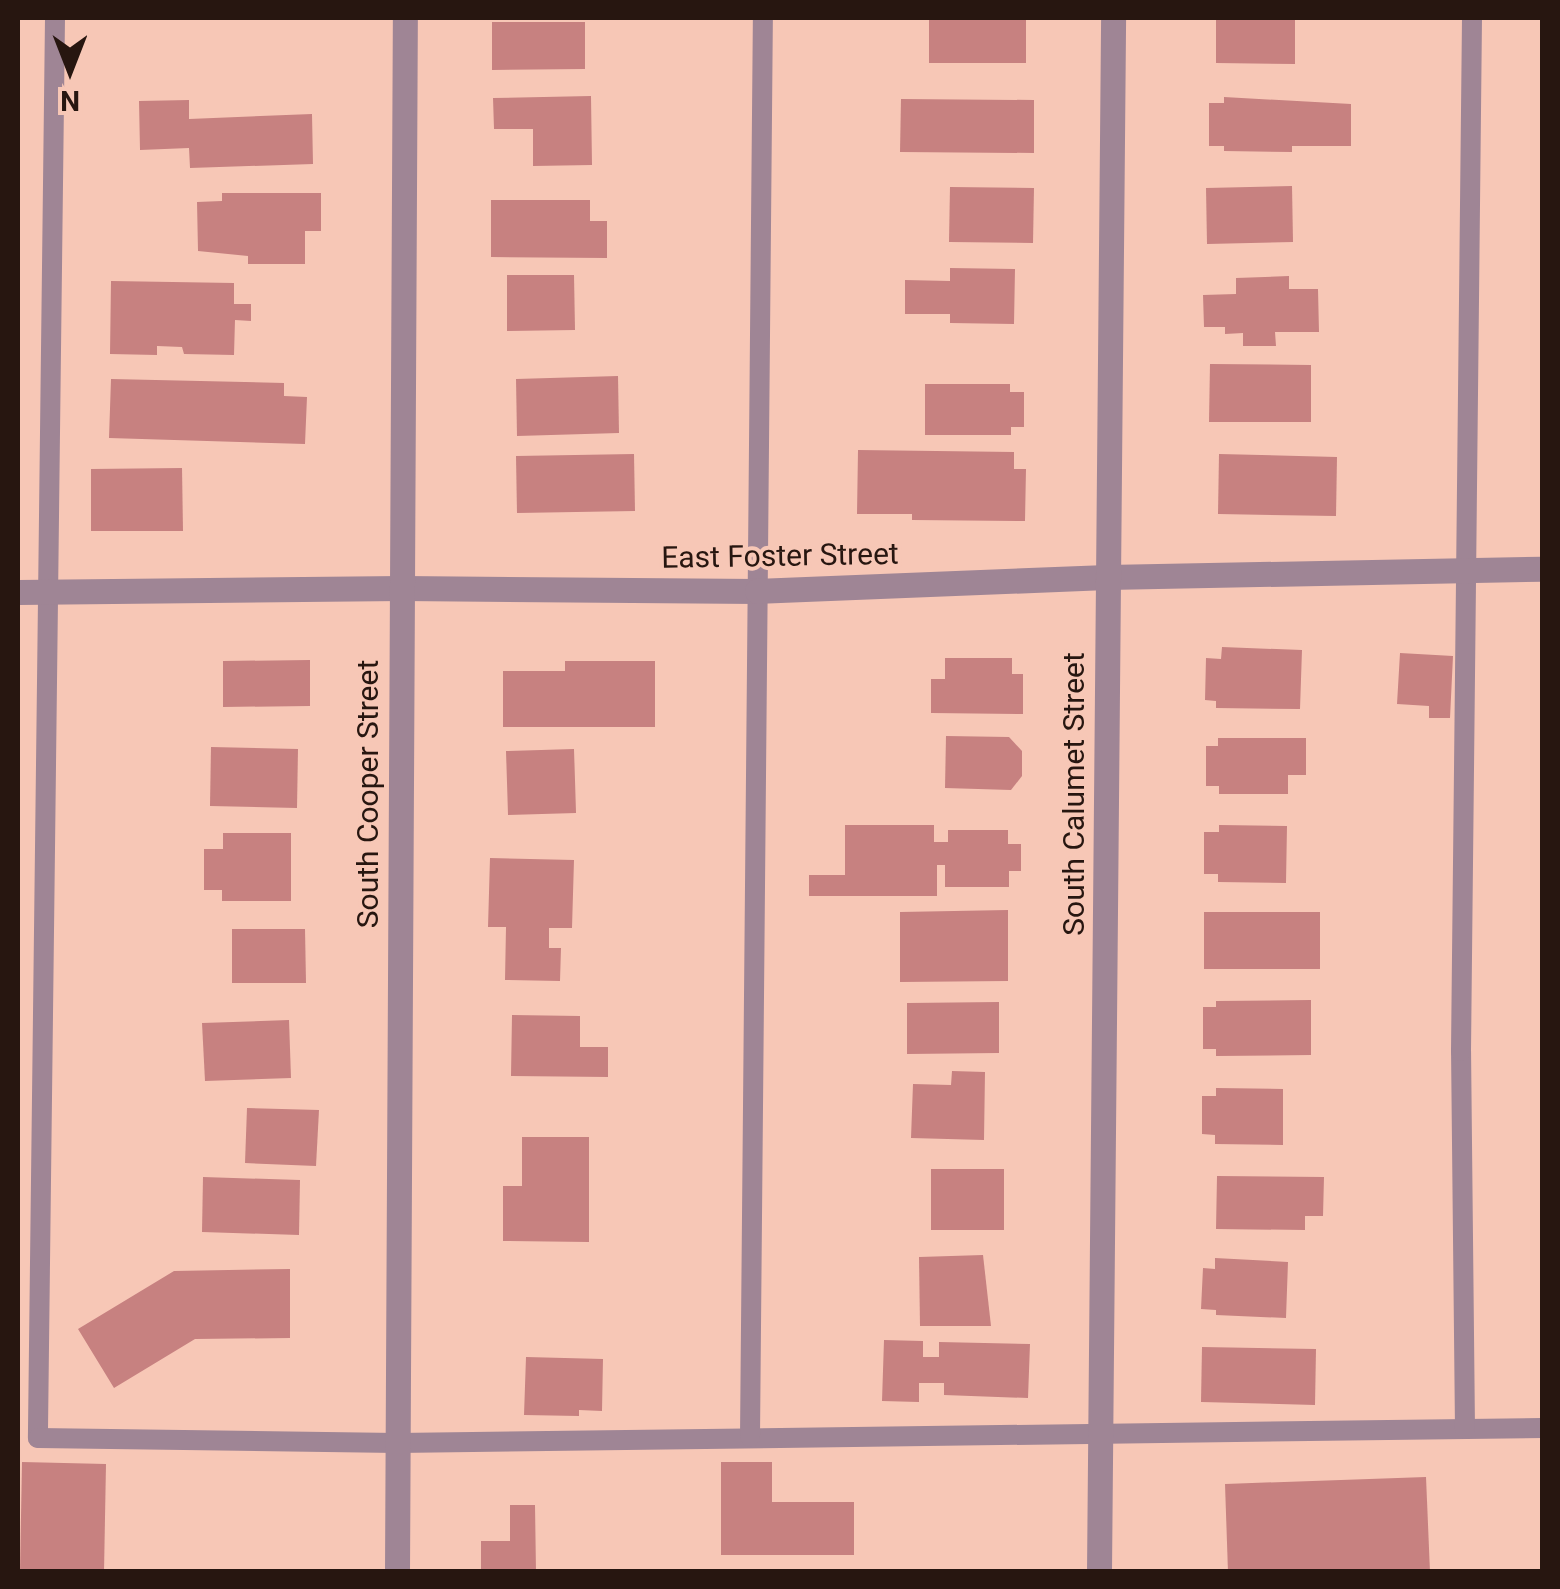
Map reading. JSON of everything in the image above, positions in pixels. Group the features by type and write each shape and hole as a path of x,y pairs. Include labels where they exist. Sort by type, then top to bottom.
{"street":[{"name":"South Cooper Street","path":"397,1572 405,18"},
{"name":"South Calumet Street","path":"1098,1572 1103,1435 1113,18"},
{"name":"East Foster Street","path":"18,592 402,588 758,591 1107,577 1542,568"}],"lane":[{"path":"55,18 38,1438 397,1443 1542,1428"},
{"path":"750,1438 763,18"},
{"path":"1465,1429 1461,1052 1472,18"}],"building":[{"path":"929,18 1026,18 1026,63 929,63"},
{"path":"1216,18 1295,18 1295,64 1216,63"},
{"path":"492,22 585,22 585,69 492,70"},
{"path":"591,96 592,165 533,166 533,129 494,129 493,98"},
{"path":"1224,97 1351,104 1351,146 1292,146 1292,152 1224,151 1224,146 1209,146 1209,103 1224,103"},
{"path":"901,99 1034,100 1034,153 900,152"},
{"path":"189,100 189,119 312,114 313,164 190,168 189,148 140,150 139,101"},
{"path":"1292,186 1293,242 1207,244 1206,188"},
{"path":"950,187 1034,188 1033,243 949,242"},
{"path":"222,193 321,193 321,231 305,231 305,264 248,264 248,256 198,251 197,202 222,201"},
{"path":"491,200 590,200 590,221 607,221 607,258 491,257"},
{"path":"950,268 1015,269 1014,324 950,323 950,314 905,314 905,280 950,281"},
{"path":"507,275 574,275 575,330 507,331"},
{"path":"1289,276 1289,289 1318,289 1319,332 1275,332 1276,346 1243,346 1243,333 1225,334 1225,327 1204,327 1203,295 1236,294 1236,278"},
{"path":"111,281 234,283 234,304 251,304 251,321 235,320 234,355 184,354 182,347 157,346 157,355 110,354"},
{"path":"1210,364 1311,365 1311,422 1209,422"},
{"path":"618,376 619,433 517,436 516,379"},
{"path":"111,379 284,383 284,396 307,397 305,444 109,438"},
{"path":"925,384 1010,384 1010,392 1024,392 1024,427 1011,427 1011,435 925,435"},
{"path":"858,450 1014,452 1014,469 1026,469 1025,521 912,520 912,514 857,514"},
{"path":"634,454 635,511 517,513 516,456"},
{"path":"1219,454 1337,457 1336,516 1218,514"},
{"path":"182,468 183,531 91,531 91,469"},
{"path":"1222,647 1302,650 1300,709 1216,708 1216,701 1205,700 1206,658 1221,659"},
{"path":"1400,653 1453,656 1450,718 1429,718 1429,706 1397,704"},
{"path":"945,658 1012,658 1012,674 1023,674 1023,714 931,713 931,679 945,679"},
{"path":"310,660 310,706 223,707 223,661"},
{"path":"565,661 655,661 655,727 503,727 503,671 565,671"},
{"path":"946,736 1009,737 1022,751 1022,776 1011,790 945,788"},
{"path":"1218,738 1306,738 1306,775 1288,775 1288,794 1219,794 1219,786 1206,786 1206,746 1218,746"},
{"path":"211,747 298,749 297,808 210,806"},
{"path":"574,749 576,813 508,815 506,751"},
{"path":"845,825 934,825 934,842 948,842 948,830 1008,830 1008,844 1021,844 1021,871 1009,871 1009,887 945,887 945,865 937,865 937,896 809,896 809,875 845,875"},
{"path":"1219,825 1287,826 1286,883 1218,882 1218,874 1204,874 1204,832 1219,832"},
{"path":"223,833 291,833 291,901 222,901 222,890 204,890 204,849 223,849"},
{"path":"490,858 574,860 572,928 549,928 549,948 561,948 560,981 505,980 506,927 488,927"},
{"path":"1008,910 1008,981 900,982 900,912"},
{"path":"1204,912 1320,912 1320,969 1204,969"},
{"path":"232,929 305,929 306,983 232,983"},
{"path":"1311,1000 1311,1055 1216,1056 1216,1049 1203,1049 1203,1007 1216,1007 1216,1001"},
{"path":"999,1002 999,1053 907,1054 907,1003"},
{"path":"512,1015 580,1016 580,1047 608,1047 608,1077 511,1076"},
{"path":"289,1020 291,1078 205,1081 202,1023"},
{"path":"952,1071 985,1072 984,1140 911,1138 913,1084 951,1085"},
{"path":"1216,1088 1283,1089 1283,1145 1215,1144 1215,1135 1202,1134 1202,1096 1216,1096"},
{"path":"247,1108 319,1110 316,1166 245,1163"},
{"path":"522,1137 589,1137 589,1242 503,1241 503,1186 522,1186"},
{"path":"931,1169 1004,1169 1004,1230 931,1230"},
{"path":"1217,1176 1324,1177 1323,1216 1305,1216 1305,1230 1216,1229"},
{"path":"203,1177 300,1180 299,1235 202,1232"},
{"path":"983,1255 991,1326 920,1326 919,1257"},
{"path":"1215,1258 1288,1262 1286,1318 1216,1315 1216,1310 1201,1309 1203,1268 1215,1269"},
{"path":"290,1269 290,1338 195,1339 114,1388 78,1329 174,1271"},
{"path":"884,1340 923,1341 923,1357 939,1357 939,1342 1030,1344 1028,1398 944,1395 944,1383 919,1383 919,1402 882,1401"},
{"path":"1202,1347 1316,1349 1315,1405 1201,1402"},
{"path":"526,1357 603,1359 602,1411 579,1410 579,1416 524,1415"},
{"path":"22,1462 106,1464 104,1572 20,1572"},
{"path":"721,1462 772,1462 772,1502 854,1502 854,1555 721,1555"},
{"path":"1426,1477 1430,1572 1228,1572 1225,1484"},
{"path":"510,1505 535,1505 536,1572 481,1572 481,1541 510,1541"}]}
